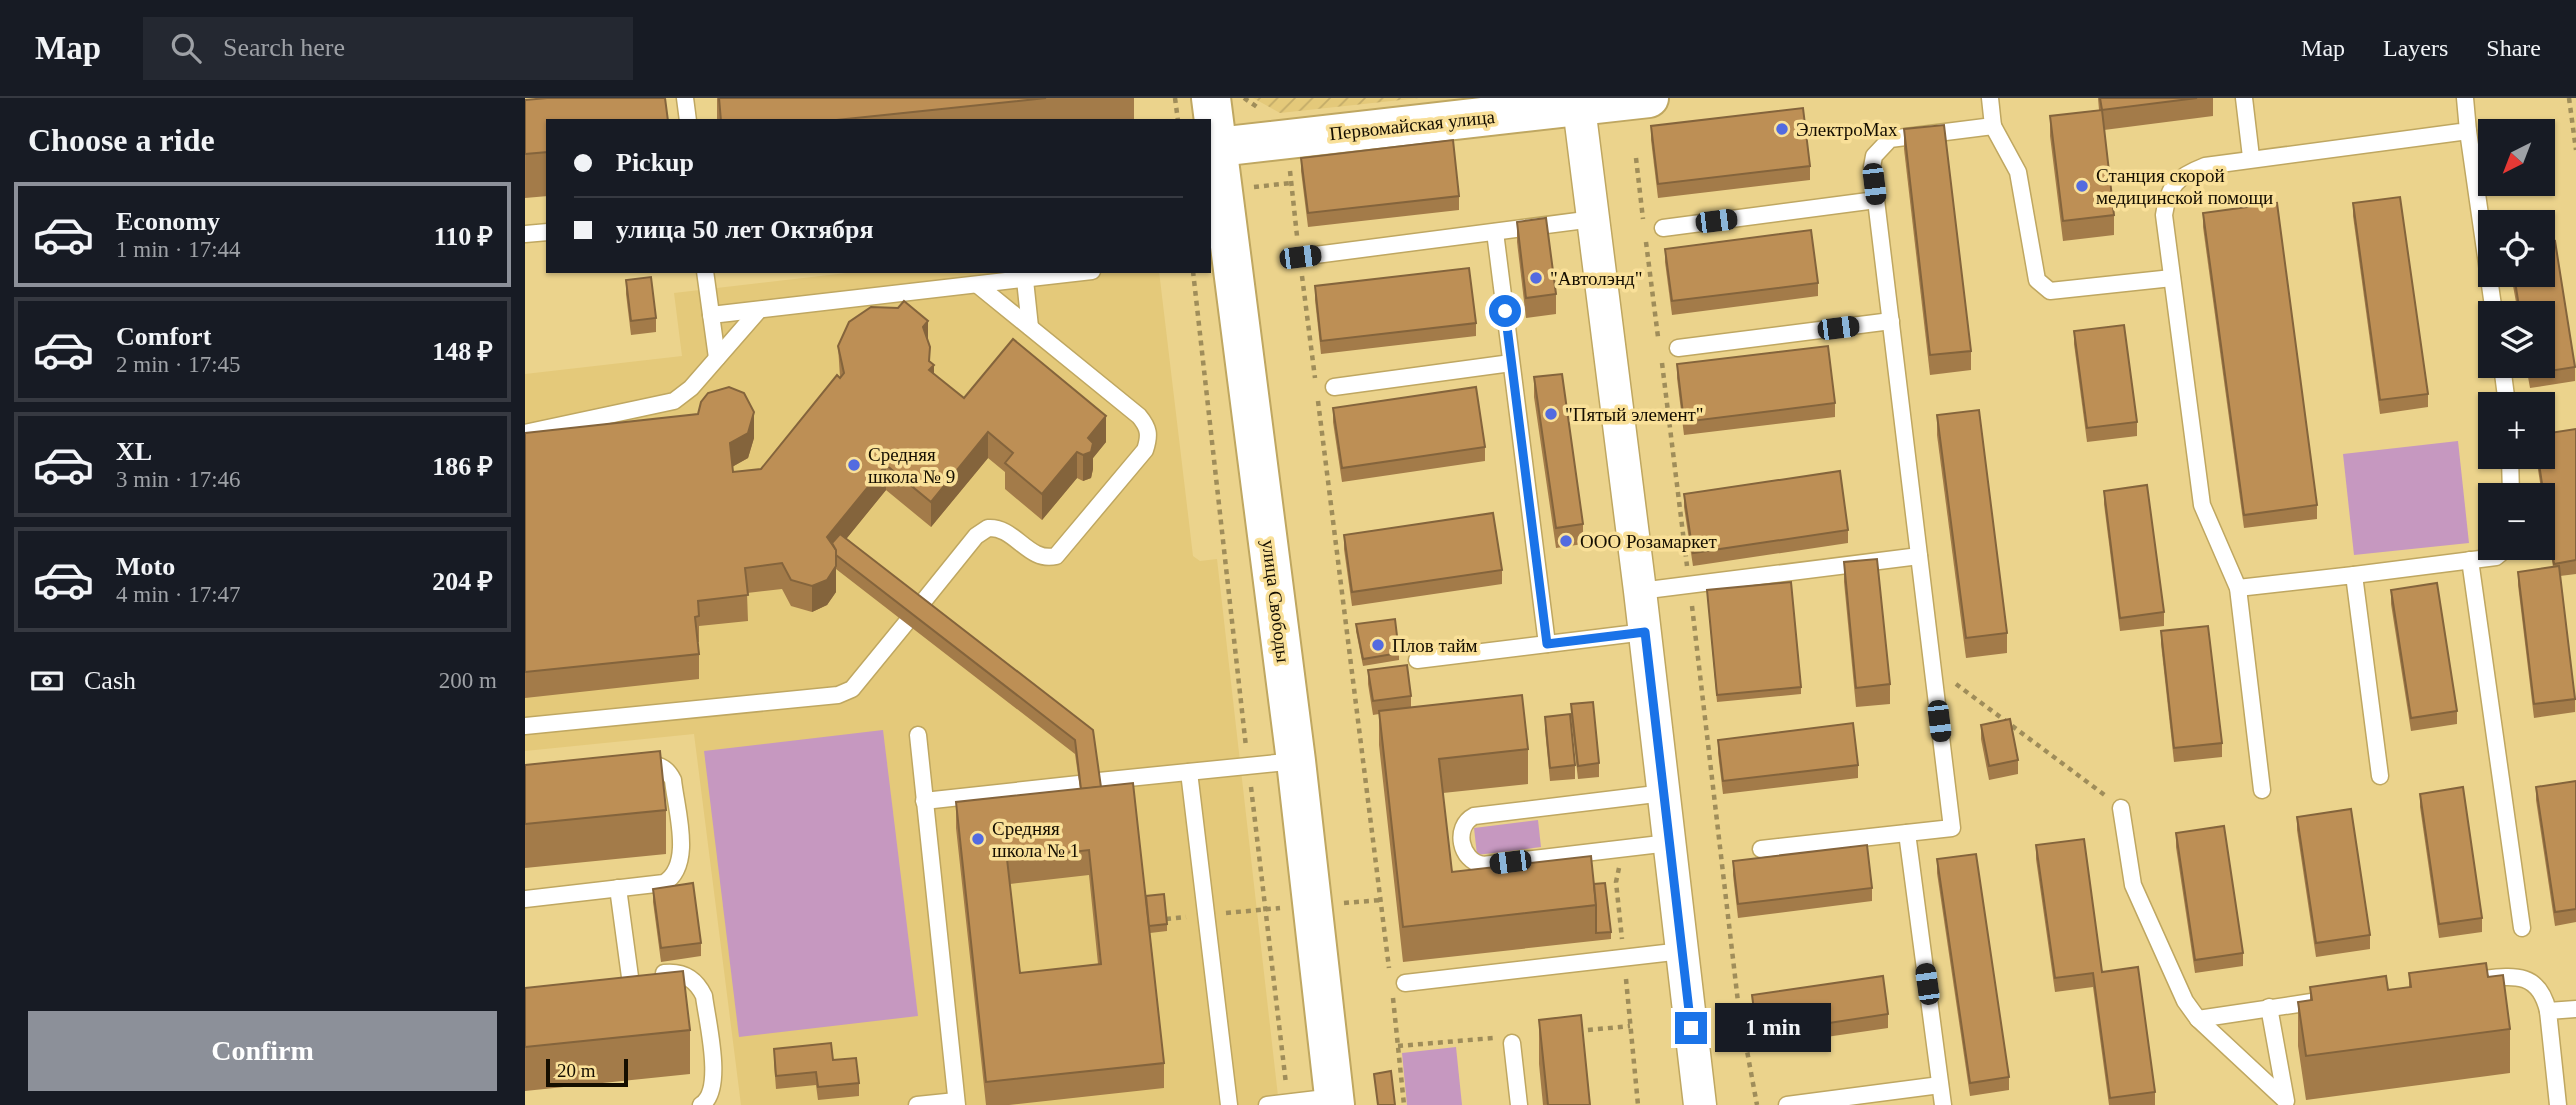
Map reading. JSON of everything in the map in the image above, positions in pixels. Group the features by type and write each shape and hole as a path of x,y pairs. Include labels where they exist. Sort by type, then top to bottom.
{"main road":[{"name":"улица Свободы","path":"1211,98 1216,158 1314,905 1335,1101"},
{"name":"Первомайская улица","path":"1216,158 1649,98"}],"street":[{"path":"1579,107 1645,632 1700,1105"}],"lane":[{"path":"685,98 688,119"},
{"path":"1990,98 1993,126 2018,172 2037,280 2050,291 2172,278"},
{"path":"2244,98 2251,158"},
{"path":"2465,98 2492,301"},
{"path":"1761,849 1952,828 1876,200 1874,156 1890,139 1993,126"},
{"path":"2262,790 2238,588 2202,505 2164,215 2167,195 2181,176 2204,166 2468,131"},
{"path":"1663,228 1876,200"},
{"path":"1300,257 1594,219"},
{"path":"525,234 546,232"},
{"path":"1495,232 1547,644"},
{"path":"705,273 717,358"},
{"path":"711,315 1077,273"},
{"path":"1025,280 1030,327"},
{"path":"918,608 976,536 988,528 1004,531 1040,557 1056,556 1145,450 1149,437 1147,426 1139,416 979,286"},
{"path":"525,433 666,404 691,388 759,310"},
{"path":"1678,348 1891,321"},
{"path":"1334,387 1511,363"},
{"path":"1640,591 1919,556"},
{"path":"2238,588 2478,559"},
{"path":"2470,560 2522,928"},
{"path":"2354,575 2380,776"},
{"path":"525,726 838,695 852,689 906,623"},
{"path":"1417,660 1645,632"},
{"path":"917,1105 957,1103 918,735"},
{"path":"1099,781 1296,761"},
{"path":"525,899 664,883 674,877 681,857 673,780 668,769 646,764 619,767"},
{"path":"1189,772 1229,1105"},
{"path":"924,801 1079,784"},
{"path":"1664,793 1474,816 1465,821 1462,830 1465,856 1471,863 1483,865 1669,844"},
{"path":"2121,808 2133,885 2185,1001 2198,1019 2288,1103"},
{"path":"1907,833 1943,1105"},
{"path":"618,888 624,978 671,972 685,975 698,984 704,996 714,1082 707,1101 701,1105"},
{"path":"1396,985 1682,951"},
{"path":"2461,982 2519,976 2539,988 2548,1011 2559,1105"},
{"path":"2198,1019 2338,998"},
{"path":"2269,1007 2288,1103"},
{"path":"2548,1011 2576,1009"},
{"path":"1512,1043 1519,1105"},
{"path":"1787,1105 1940,1085"},
{"path":"1267,1105 1335,1101"}],"path":[{"path":"2568,98 2576,150"},
{"path":"1636,158 1644,227"},
{"path":"1291,183 1315,380"},
{"path":"1646,240 1738,1002 1757,1105"},
{"path":"1193,273 1288,1103"},
{"path":"1317,394 1381,900 1396,985 1404,1105"},
{"path":"1933,667 2121,808"},
{"path":"1620,849 1616,883 1638,1105"},
{"path":"1166,919 1381,900"}],"shaded area":[{"path":"1253,98 1419,98 1280,113"},
{"path":"847,273 1159,273 1193,556 1200,561 1217,559 1279,1105 741,1105 694,734 525,751 525,374 682,356 674,293"},
{"path":"2458,441 2469,543 2354,555 2343,454"},
{"path":"883,730 918,1016 739,1037 704,751"},
{"path":"1538,820 1541,847 1477,855 1474,828"},
{"path":"1456,1047 1462,1105 1407,1105 1402,1053"}],"building":[{"path":"665,98 668,119 546,119 546,152 525,154 525,100"},
{"path":"719,98 1046,98 846,119 721,119"},
{"path":"2100,98 2197,98 2102,110"},
{"path":"1803,108 1810,166 1658,184 1651,126"},
{"name":"Станция скорой медицинской помощи","path":"2102,110 2114,215 2063,221 2050,116"},
{"path":"1944,125 1971,351 1930,355 1904,129"},
{"path":"1453,140 1459,196 1308,213 1301,158"},
{"path":"2400,197 2428,394 2380,400 2353,203"},
{"path":"2277,203 2317,505 2244,515 2203,213"},
{"name":"\"Автолэнд\"","path":"1546,218 1556,294 1526,298 1517,222"},
{"path":"1811,230 1818,283 1672,301 1665,249"},
{"path":"2555,241 2575,367 2555,370 2555,301 2518,301 2516,287 2555,287"},
{"path":"1469,268 1476,323 1321,341 1315,286"},
{"path":"651,277 656,318 631,321 626,280"},
{"path":"904,301 928,321 923,327 930,347 929,361 934,365 929,370 964,398 1013,339 1106,416 1088,438 1093,443 1091,452 1083,455 1077,452 1042,494 1005,463 1013,453 988,432 931,502 886,465 827,537 836,550 836,566 827,580 812,586 791,580 782,563 745,568 748,595 698,601 699,616 695,617 699,654 525,672 525,433 698,414 701,402 708,393 729,387 744,393 754,412 748,433 730,443 733,472 761,469 837,375 840,378 844,373 838,346 849,322 871,307 898,308"},
{"path":"2124,325 2137,422 2087,428 2074,331"},
{"path":"1828,346 1835,403 1684,422 1677,364"},
{"path":"1562,374 1583,524 1556,528 1534,377"},
{"path":"1476,387 1485,447 1342,468 1333,408"},
{"path":"1979,410 2007,633 1966,638 1937,415"},
{"path":"2576,429 2576,560 2554,564 2555,483 2542,483 2540,469 2555,469 2555,432"},
{"path":"1840,471 1848,530 1693,553 1684,494"},
{"path":"2147,485 2164,612 2120,618 2104,491"},
{"path":"1493,513 1502,570 1352,592 1344,535"},
{"path":"840,534 1093,730 1101,787 1081,789 1075,740 836,555 832,543"},
{"path":"1877,559 1890,684 1856,688 1844,562"},
{"path":"2559,566 2575,699 2534,704 2518,572"},
{"path":"1791,582 1801,687 1717,695 1707,590"},
{"path":"2437,583 2457,711 2411,718 2391,590"},
{"path":"1395,619 1399,653 1363,659 1356,624"},
{"path":"2208,626 2222,743 2174,748 2161,631"},
{"path":"1407,665 1411,696 1373,701 1368,670"},
{"path":"1522,695 1528,749 1439,759 1452,872 1591,856 1596,905 1403,927 1379,711"},
{"path":"1593,702 1599,763 1578,766 1571,704"},
{"path":"1570,714 1575,765 1550,768 1545,717"},
{"path":"2010,719 2018,760 1989,766 1981,725"},
{"path":"1853,723 1858,765 1723,781 1718,740"},
{"path":"660,751 666,810 525,824 525,765"},
{"path":"2576,781 2576,909 2555,912 2536,787"},
{"path":"1133,783 1164,1063 986,1082 956,802","holes":["1089,850 1101,964 1020,973 1007,859"]},
{"path":"2463,787 2482,918 2439,924 2420,794"},
{"path":"2351,809 2370,935 2316,943 2297,817"},
{"path":"2224,826 2243,953 2195,960 2176,833"},
{"path":"2084,839 2102,972 2138,967 2155,1092 2110,1098 2093,973 2055,978 2036,845"},
{"path":"1867,845 1872,888 1738,904 1733,861"},
{"path":"1976,854 2009,1077 1970,1083 1937,859"},
{"path":"693,883 701,943 661,948 653,889"},
{"path":"1605,883 1611,932 1596,933 1594,884"},
{"path":"1164,894 1167,924 1149,926 1146,896"},
{"path":"2486,963 2488,977 2503,975 2510,1029 2306,1056 2298,1002 2312,1000 2310,987 2386,976 2388,990 2411,987 2409,973"},
{"path":"683,971 690,1030 525,1047 525,988"},
{"path":"1883,976 1888,1014 1757,1034 1752,995"},
{"path":"1581,1015 1590,1105 1548,1105 1539,1020"},
{"path":"831,1043 833,1060 856,1058 859,1083 818,1087 816,1072 776,1076 774,1049"},
{"path":"1391,1071 1395,1105 1378,1105 1374,1074"}],"place":[{"name":"ЭлектроMax","path":"1782,129"},
{"name":"Станция скорой медицинской помощи","path":"2082,186"},
{"name":"\"Автолэнд\"","path":"1536,278"},
{"name":"\"Пятый элемент\"","path":"1551,414"},
{"name":"Средняя школа № 9","path":"854,465"},
{"name":"ООО Розамаркет","path":"1566,541"},
{"name":"Плов тайм","path":"1378,645"},
{"name":"Средняя школа № 1","path":"978,839"}],"route":[{"path":"1505,311 1547,644 1645,632 1691,1028"}]}
